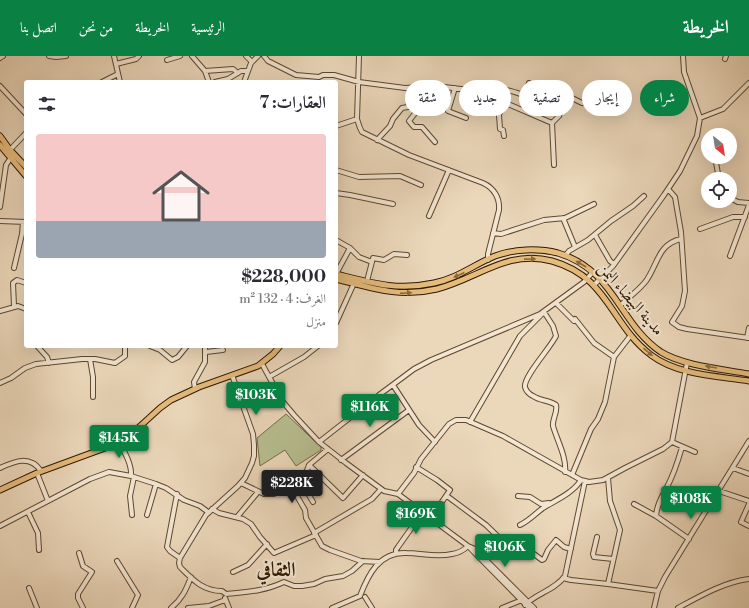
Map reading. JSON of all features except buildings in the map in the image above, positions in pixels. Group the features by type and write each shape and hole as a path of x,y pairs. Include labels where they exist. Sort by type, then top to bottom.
{"main road":[{"path":"0,136 10,154 24,173"},
{"path":"0,145 24,166"},
{"name":"مدينة البيضاء اليمن","path":"355,281 367,281 392,287 427,284 453,278 488,260 507,253 528,250 551,252 565,256 580,263 601,279 640,333 665,354 687,362 749,374"},
{"path":"488,260 492,266"},
{"name":"مدينة البيضاء اليمن","path":"355,281 392,293 423,291 451,284 492,266 505,262 519,260 543,260 568,266 588,278 631,335 650,354 669,365 685,370 749,382"},
{"path":"338,275 355,281"},
{"path":"338,279 355,281"},
{"path":"0,490 39,472 94,453 142,425 168,402 194,389 262,364 278,348"}],"street":[{"path":"49,56 66,56"},
{"path":"114,56 120,80"},
{"path":"116,64 138,56"},
{"path":"167,60 180,56"},
{"path":"192,56 206,71 208,80"},
{"path":"246,56 252,62"},
{"path":"245,80 252,62 258,56"},
{"path":"264,56 268,61 296,76 319,77 323,75 334,75 359,82 405,87"},
{"path":"359,56 357,119 362,132 409,155 483,183 495,193 498,198 499,206 488,260"},
{"path":"594,285 614,264 668,189 680,171 694,142 700,126 700,118 684,72 682,56"},
{"path":"206,71 233,69 238,73"},
{"path":"224,80 244,70 247,71"},
{"path":"106,80 118,74"},
{"path":"700,118 723,109 749,83"},
{"path":"0,86 24,112"},
{"path":"451,88 459,89"},
{"path":"455,88 448,111 466,118"},
{"path":"552,123 560,116 563,104 572,98 582,103"},
{"path":"511,105 552,123"},
{"path":"377,140 390,126 393,119 402,108 405,108"},
{"path":"413,116 409,121 414,127 422,127 435,142"},
{"path":"499,116 500,129 503,130 504,136"},
{"path":"338,125 357,119"},
{"path":"552,123 554,165"},
{"path":"0,207 6,165 10,154 24,136"},
{"path":"429,216 449,170"},
{"path":"338,171 359,178 398,176 421,185"},
{"path":"668,189 675,197 681,239 684,296 682,306 672,322 679,327 687,329 748,338 749,328"},
{"path":"338,193 393,204"},
{"path":"565,256 575,247 595,235 644,196"},
{"path":"730,256 749,204 737,202"},
{"path":"493,233 501,234 544,220 563,218 594,204"},
{"path":"700,228 733,217 744,217"},
{"path":"563,218 575,247"},
{"path":"0,221 24,222 14,268"},
{"path":"595,235 614,264"},
{"path":"621,305 644,283 662,251 673,242 681,239"},
{"path":"338,241 350,248 359,257 372,262"},
{"path":"338,270 350,248"},
{"path":"367,281 373,258 385,260 394,254 407,255"},
{"path":"470,422 520,336 544,312 588,278 593,272"},
{"path":"14,306 13,283 17,280 24,282"},
{"path":"338,319 355,281"},
{"path":"556,303 574,321 575,319 597,345 614,358"},
{"path":"0,311 14,306 24,307"},
{"path":"319,442 414,369 431,360 544,312"},
{"path":"544,312 553,326 556,336 530,374 525,386 527,392 533,397 553,403 557,406 553,419 553,426 566,464 565,472"},
{"path":"572,476 591,429 598,419 605,402 614,358 631,335"},
{"path":"39,348 48,359 49,364"},
{"path":"0,383 36,364 90,359 115,363 125,356 125,348"},
{"path":"155,348 174,360 185,348"},
{"path":"194,389 194,382 205,364 205,348"},
{"path":"269,377 304,357 315,348"},
{"path":"206,352 223,350"},
{"path":"90,359 93,377 93,397"},
{"path":"398,494 412,476 421,459 453,421 463,420 508,438 572,476 583,480 599,481 608,478 663,449 672,442 687,362"},
{"path":"262,364 283,402 319,442 341,460 386,492 398,494 468,546 475,549 522,600 527,605 534,608"},
{"path":"232,375 248,418 254,440 253,461 248,473 241,483 212,508 201,521 180,558 180,566 199,584 211,590 222,591 226,594 264,590 284,582 294,586 314,584 325,579 343,576 352,571 363,561"},
{"path":"392,385 419,425 435,442"},
{"path":"341,460 409,410"},
{"path":"118,440 127,457 132,476 130,496 132,515"},
{"path":"654,608 658,590 749,441"},
{"path":"672,442 695,452"},
{"path":"656,516 658,505 676,466 682,447"},
{"path":"241,483 258,492 271,495 306,473 309,465 328,449"},
{"path":"0,468 14,461 22,460 35,464 48,500"},
{"path":"309,465 343,498 363,475"},
{"path":"416,467 449,489 450,492 431,518"},
{"path":"733,468 749,474"},
{"path":"0,526 90,479 103,474 116,473 132,476 156,484 177,494 186,501 200,506 208,512"},
{"path":"299,478 313,502"},
{"path":"608,478 610,501 620,530 608,584"},
{"path":"520,525 574,489 583,480"},
{"path":"527,605 557,585 566,573 583,480"},
{"path":"147,515 156,484"},
{"path":"290,484 305,510 306,518 322,546 363,561 380,562"},
{"path":"212,508 220,513 247,521 274,553 315,534 372,499 381,488"},
{"path":"719,491 749,502 741,522 749,526"},
{"path":"237,517 258,492"},
{"path":"177,494 167,547 180,558"},
{"path":"447,496 486,525 516,554 532,554 544,559 555,540 564,547 571,548"},
{"path":"518,496 530,497 541,504 552,503"},
{"path":"634,504 656,516 689,539"},
{"path":"28,512 38,533 39,550"},
{"path":"396,554 396,550 422,513"},
{"path":"597,537 593,554 594,557 613,559"},
{"path":"233,572 248,565 266,544"},
{"path":"332,608 360,596 369,573 380,562 396,554 405,553 430,556 448,555 461,552 468,546"},
{"path":"79,553 83,566 92,572 78,594 78,598 83,608"},
{"path":"117,561 138,595 132,608"},
{"path":"171,608 184,594 191,577"},
{"path":"563,578 658,590"},
{"path":"678,608 716,589 749,579"},
{"path":"29,588 37,608"},
{"path":"226,594 225,600 229,608"},
{"path":"365,597 372,608"},
{"path":"188,608 209,606 225,600"},
{"path":"502,608 522,600"}],"green space":[{"path":"286,414 321,447 321,450 296,466 285,450 260,466 257,438"}],"district":[{"name":"الثقافي","path":"276,570"}]}
